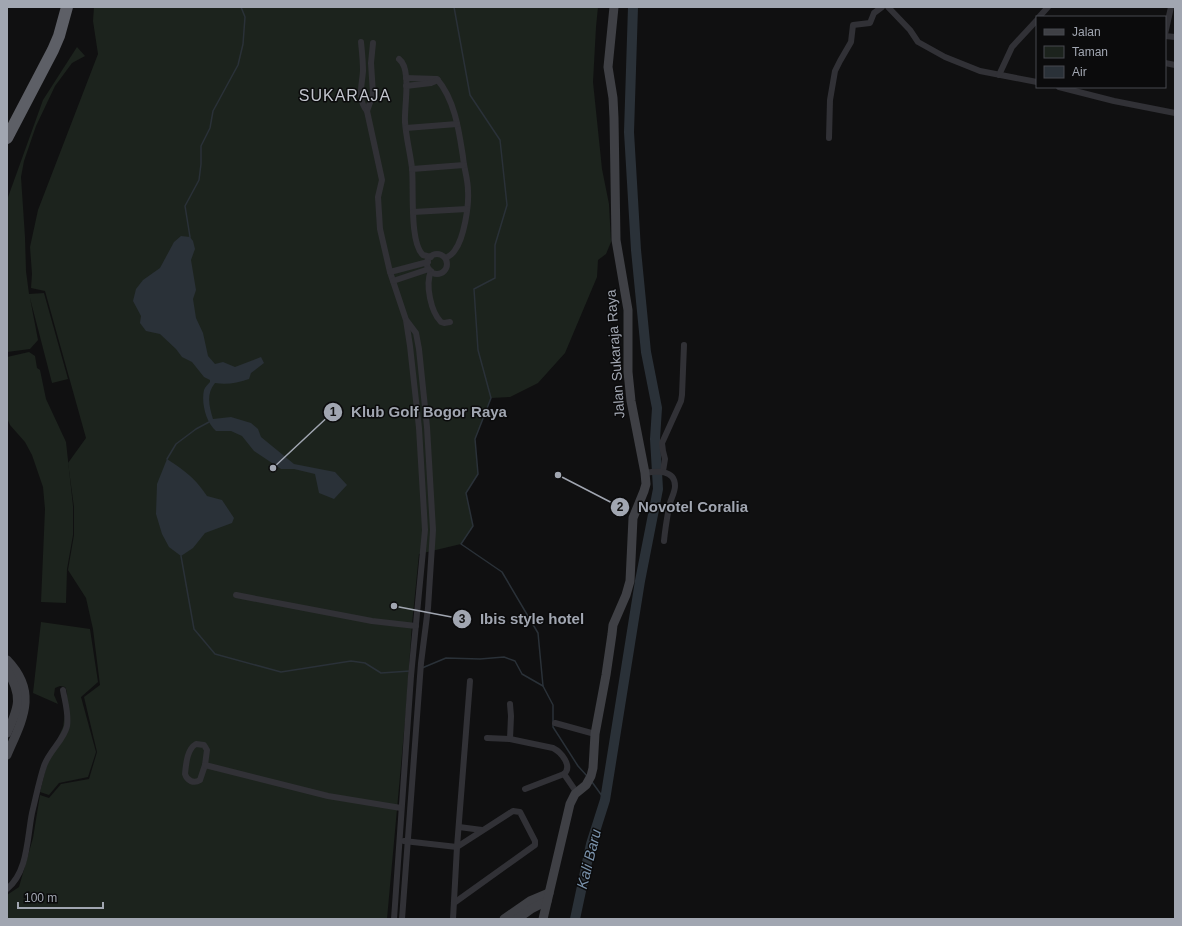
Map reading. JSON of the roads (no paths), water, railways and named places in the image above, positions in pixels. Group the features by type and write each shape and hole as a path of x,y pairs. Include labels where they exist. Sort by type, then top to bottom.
{"highway":[{"path":"7,138 53,50 59,36 67,7"}],"street":[{"name":"Jalan Sukaraja Raya","path":"576,793 586,784 591,776 593,768 595,734 606,675 613,625 630,582 633,518 644,491 648,473 630,401 628,372 628,310 616,240 614,118 608,67 614,7"},
{"path":"829,138 830,100 835,71 851,42 853,25 870,23 874,13 882,7"},
{"path":"888,7 910,30 918,42 958,63 980,71 1036,82"},
{"path":"1040,16 1048,7"},
{"path":"1166,30 1171,7"},
{"path":"999,75 1012,47 1036,21"},
{"path":"361,42 363,73 361,99 362,105 367,111 382,180 378,197 378,214 382,243 406,320 419,428 425,530 412,662 394,919"},
{"path":"367,111 373,94 371,63 373,43"},
{"path":"399,59 402,62 406,78 406,128 412,169 413,212 418,248 434,274 442,273 447,266 446,258"},
{"path":"406,78 430,78 438,80 445,90 457,124 468,190 467,209 466,220 458,245 453,253 446,258"},
{"path":"406,86 431,83 438,80"},
{"path":"1063,88 1114,101 1175,113"},
{"path":"406,128 457,124"},
{"path":"412,169 464,165"},
{"path":"413,212 467,209"},
{"path":"393,281 429,265 438,254 446,258"},
{"path":"390,272 429,265"},
{"path":"429,265 428,289 434,312 444,324 450,322"},
{"path":"402,919 421,662 433,530 427,427 420,348 416,333 406,320"},
{"path":"662,471 665,459 662,451 662,443 681,401 684,345"},
{"path":"648,473 662,471 671,477 676,486 669,507 664,541"},
{"path":"425,530 433,530"},
{"path":"236,595 364,620 416,626"},
{"path":"419,598 428,598"},
{"path":"7,660 18,674 24,686 26,703 19,729 7,755"},
{"path":"7,670 17,689 18,699 14,717 7,733"},
{"path":"453,919 470,681"},
{"path":"7,889 17,878 22,863 32,813 46,760 66,728 67,710 63,690"},
{"path":"510,704 510,738"},
{"path":"555,723 595,734"},
{"path":"487,738 510,738 558,750 567,764 568,768 564,774 525,789"},
{"path":"202,744 207,749 205,765 199,781 192,782 187,779 185,774 192,746 202,744"},
{"path":"205,765 328,796 401,808"},
{"path":"543,919 568,811 572,798 576,793 564,774"},
{"path":"400,840 457,847 514,811 516,810 520,812 535,843 531,849 454,903"},
{"path":"459,827 482,830"},
{"path":"504,919 530,901 548,897"},
{"path":"517,919 548,897"}],"water":[{"path":"181,236 190,237 193,241 195,249 191,260 196,290 193,299 196,318 203,333 208,356 215,364 223,362 235,367 261,357 264,363 251,373 249,379 224,384 215,383 209,396 213,419 231,417 251,423 258,429 261,437 294,464 335,472 347,485 334,499 319,493 315,474 294,469 281,469 254,451 242,436 231,431 216,431 209,423 203,401 204,390 210,380 204,377 192,362 182,357 160,334 146,331 140,323 141,316 133,301 136,289 143,280 160,268 174,242"},
{"path":"167,459 189,475 207,496 222,500 234,518 232,523 205,533 193,548 181,556 169,547 162,534 156,514 157,484"}],"waterway":[{"path":"190,237 185,206 199,180 201,146 210,128 213,111 238,65 243,44 245,17 241,7"},
{"path":"454,7 470,95 500,140 507,205 495,245 495,278 474,289 478,350 491,398 475,439 478,474 466,493 473,526 461,544 502,572 538,633 543,686"},
{"name":"Kali Baru","path":"575,919 591,844 605,800 640,581 658,489 655,439 657,408 646,352 636,250 629,132 633,7"},
{"path":"167,459 176,444 196,429 209,422"},
{"path":"181,556 194,629 215,654 281,672 351,661 365,663 381,673 410,671"},
{"path":"422,668 446,658 480,659 504,657 515,661 522,674 543,686 553,705 553,727 578,766 587,776"},
{"path":"592,782 605,800"}],"place":[{"name":"Klub Golf Bogor Raya","path":"273,468"},
{"name":"Novotel Coralia","path":"558,475"},
{"name":"Ibis style hotel","path":"394,606"}],"district":[{"name":"SUKARAJA","path":"345,95"}]}
